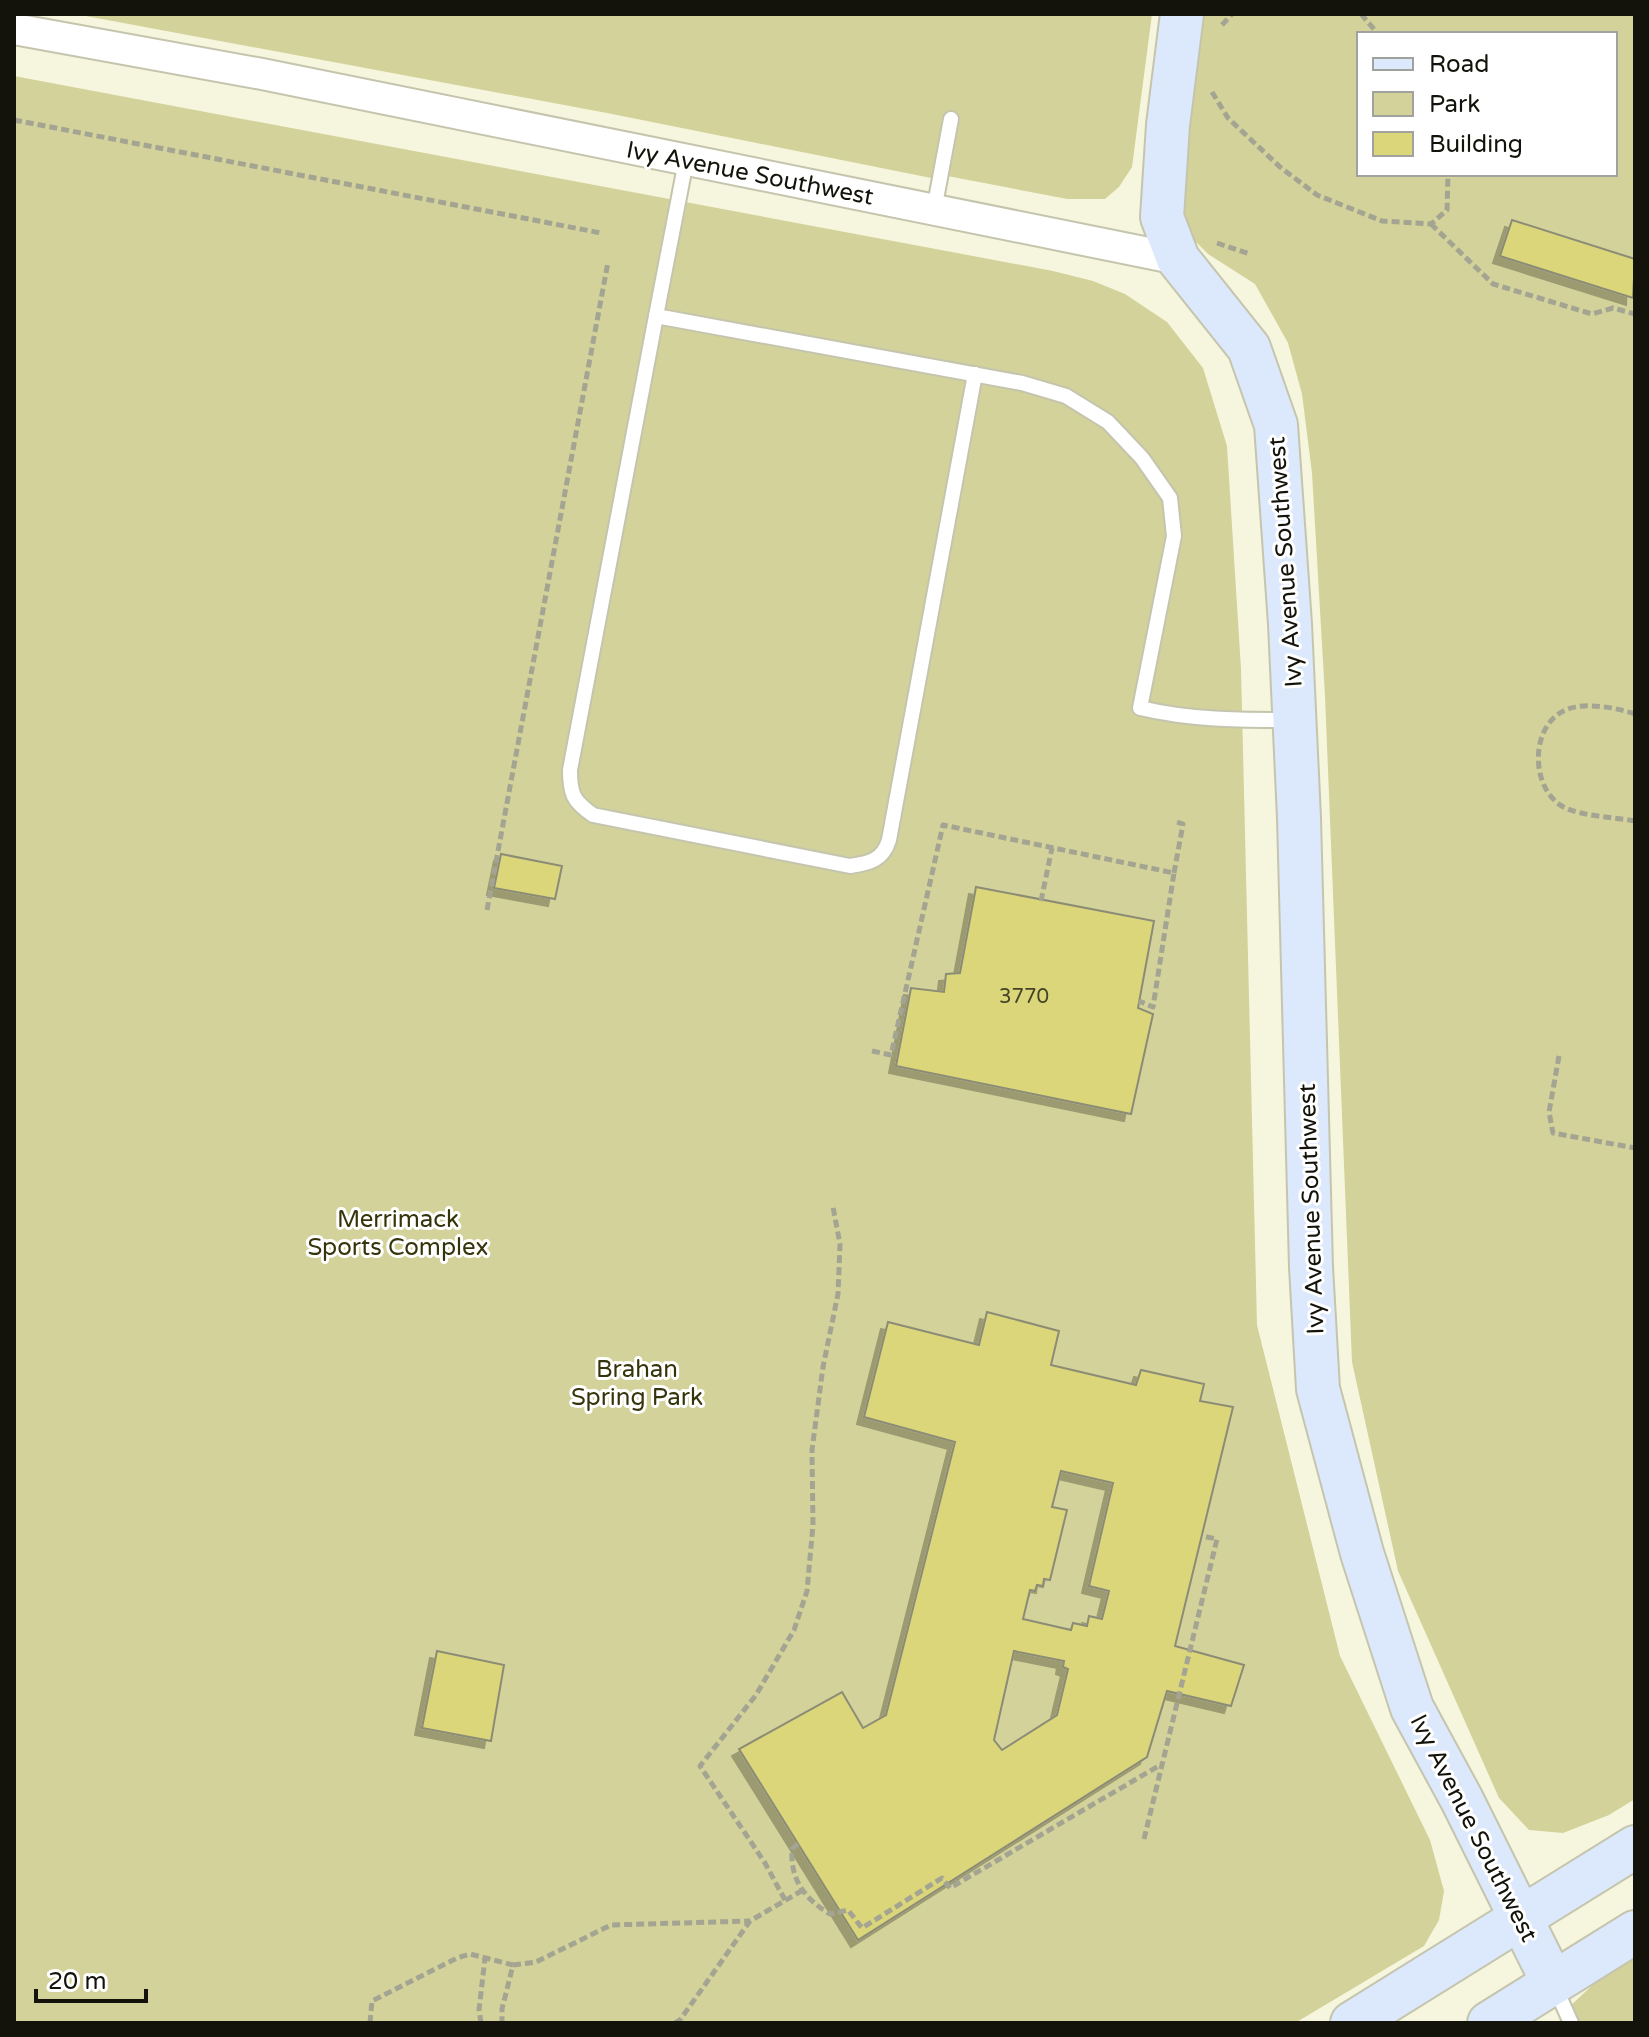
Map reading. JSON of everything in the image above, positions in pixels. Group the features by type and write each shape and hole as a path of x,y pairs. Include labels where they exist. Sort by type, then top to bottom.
{"street":[{"path":"1178,259 1162,217 1168,125 1200,21"},
{"name":"Ivy Avenue Southwest","path":"14,29 262,74 1178,259 1249,348 1276,425 1294,719 1311,1267 1318,1389 1362,1553 1412,1708 1462,1800 1553,1983"},
{"path":"1352,2023 1635,1847"},
{"path":"1489,2023 1635,1932"}],"lane":[{"path":"934,210 951,119"},
{"path":"686,161 570,770 570,789 579,805 593,815 850,866 873,862 886,851 975,374"},
{"path":"656,316 1022,383 1066,396 1108,422 1142,458 1170,498 1174,536 1140,708 1179,717 1220,720 1294,719"},
{"path":"1553,1983 1571,2023"}],"path":[{"path":"1200,21 1232,14"},
{"path":"1361,14 1376,32"},
{"path":"1209,87 1228,118 1280,167 1317,195 1382,221 1431,224 1493,284 1592,314 1613,308 1635,314"},
{"path":"14,120 601,233"},
{"path":"1431,224 1447,210 1448,176"},
{"path":"487,910 608,262"},
{"path":"1635,714 1611,707 1568,709 1545,725 1537,757 1544,788 1566,809 1635,821"},
{"path":"1139,1001 1153,1007 1183,824 1177,822"},
{"path":"872,1051 891,1055 943,825 1174,873"},
{"path":"1041,901 1052,848"},
{"path":"1559,1056 1549,1112 1553,1133 1635,1148"},
{"path":"785,1900 765,1863 700,1766 756,1695 794,1630 807,1591 813,1525 812,1450 823,1367 838,1294 840,1244 833,1207"},
{"path":"1144,1839 1217,1539 1202,1536"},
{"path":"798,1844 792,1849 791,1860 809,1902 830,1914 848,1910 862,1928 942,1878 950,1888 1162,1764"},
{"path":"675,2023 750,1921 803,1890"},
{"path":"370,2023 372,2001 470,1954 513,1965 536,1962 611,1925 750,1921"},
{"path":"481,2023 479,2010 485,1958"},
{"path":"502,2023 502,2009 513,1965"}],"green space":[{"path":"75,14 1152,14 1132,167 1119,187 1105,199 1067,199 937,174 936,179 607,113"},
{"path":"1194,14 1635,14 1635,1799 1609,1815 1563,1833 1529,1830 1499,1798 1398,1571 1352,1362 1325,696 1312,473 1302,394 1288,343 1255,284 1208,254 1188,234 1182,211"},
{"name":"Brahan Spring Park","path":"14,76 1053,271 1093,281 1125,294 1167,322 1203,368 1227,446 1241,669 1257,1325 1340,1656 1430,1840 1444,1891 1439,1920 1424,1946 1295,2023 14,2023"},
{"path":"1635,1945 1635,2023 1574,2023 1567,2009"}],"building":[{"path":"1512,220 1635,259 1633,298 1500,256"},
{"path":"501,854 562,866 555,899 494,888"},
{"path":"976,887 1154,921 1138,1008 1153,1014 1131,1114 896,1066 911,988 944,992 946,974 960,973"},
{"path":"987,1312 1059,1331 1051,1365 1136,1385 1141,1370 1204,1384 1200,1401 1233,1407 1175,1646 1244,1665 1231,1706 1167,1691 1147,1757 858,1940 739,1749 842,1692 863,1728 886,1715 955,1442 864,1417 888,1322 979,1345","holes":["1061,1471 1113,1483 1089,1586 1109,1591 1102,1619 1089,1616 1087,1626 1073,1623 1071,1630 1023,1619 1030,1590 1035,1591 1037,1585 1043,1586 1044,1579 1050,1580 1067,1510 1052,1507","1014,1651 1064,1661 1063,1667 1068,1669 1057,1715 1002,1750 994,1740"]},
{"path":"437,1651 504,1665 491,1741 422,1728"}],"park label":[{"name":"Merrimack Sports Complex","path":"398,1233"}]}
